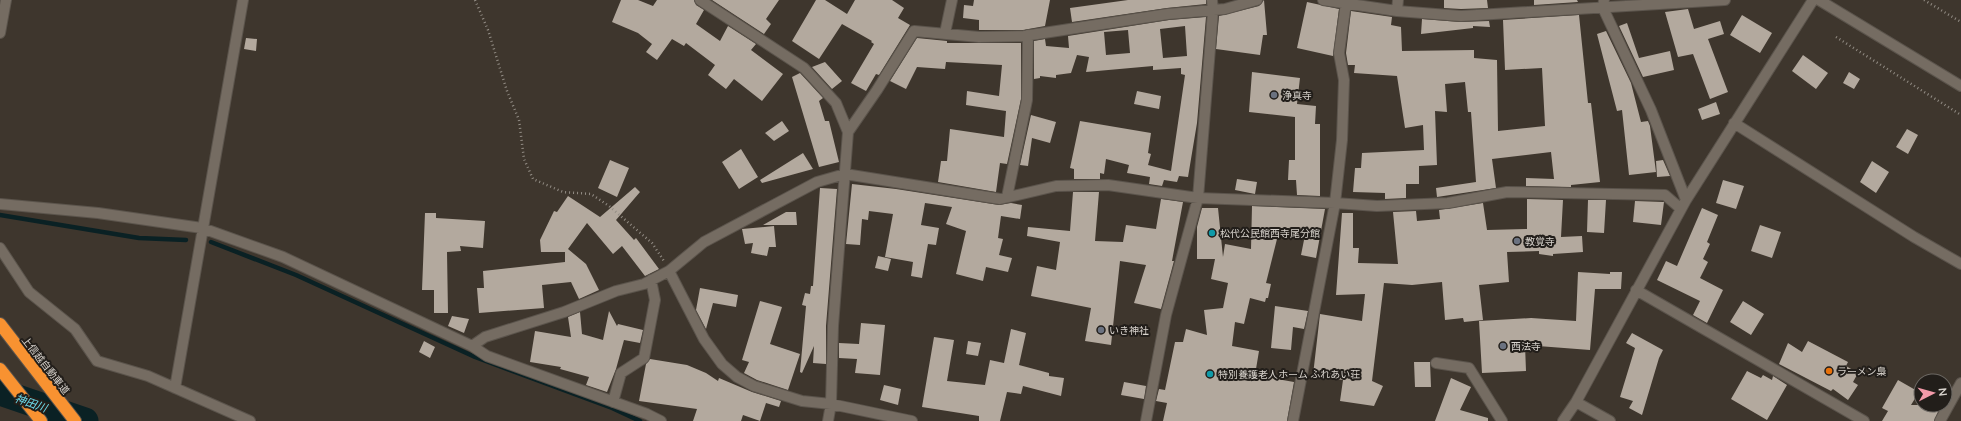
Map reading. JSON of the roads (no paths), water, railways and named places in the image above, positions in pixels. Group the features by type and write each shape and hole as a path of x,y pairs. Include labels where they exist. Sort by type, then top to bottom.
{"highway":[{"name":"上信越自動車道","path":"0,324 75,421"},
{"path":"0,369 41,421"}],"street":[{"path":"0,33 6,0"},
{"path":"175,388 243,0"},
{"path":"700,0 804,68 836,103 848,132 833,334 831,404 828,421"},
{"path":"945,32 952,0"},
{"path":"1146,421 1166,315 1198,198 1213,11 1212,0"},
{"path":"848,132 877,90 914,31 945,32 979,37 1028,35 1168,14 1213,11 1257,0"},
{"path":"1323,0 1397,12 1461,16 1603,4 1725,0"},
{"path":"1397,12 1398,0"},
{"path":"1563,421 1576,402 1686,200 1813,0"},
{"path":"1819,0 1961,86"},
{"path":"1293,421 1335,203 1342,140 1344,80 1339,53 1346,3"},
{"path":"1603,4 1650,110 1686,200"},
{"path":"1007,197 1027,100 1028,35"},
{"path":"1734,123 1914,237 1961,264"},
{"path":"472,346 485,337 564,312 616,291 644,284 669,271 704,242 817,182 845,174 1000,199 1056,186 1108,185 1198,198 1377,206 1448,203 1507,192 1665,195 1681,209"},
{"path":"0,204 98,213 202,228 283,257 472,346 487,356 661,421"},
{"path":"0,248 29,292 75,329 97,361 148,376 250,421"},
{"path":"669,271 704,339 722,364 737,377 754,386 802,401 831,404 912,421"},
{"path":"613,402 621,374 644,358 655,300 651,280"},
{"path":"1636,290 1864,421"},
{"path":"1436,363 1469,368 1502,421"},
{"path":"1940,421 1961,383"},
{"path":"1576,402 1610,421"}],"waterway":[{"path":"0,215 139,238 186,240"},
{"path":"211,242 296,275 475,357 612,408 640,421"},
{"name":"神田川","path":"0,392 85,421"}],"place":[{"name":"浄真寺","path":"1274,95"},
{"name":"松代公民館西寺尾分館","path":"1212,233"},
{"name":"教覚寺","path":"1517,241"},
{"name":"いき神社","path":"1101,330"},
{"name":"西法寺","path":"1503,346"},
{"name":"ラーメン梟","path":"1829,371"},
{"name":"特別養護老人ホーム ふれあい荘","path":"1210,374"}]}
